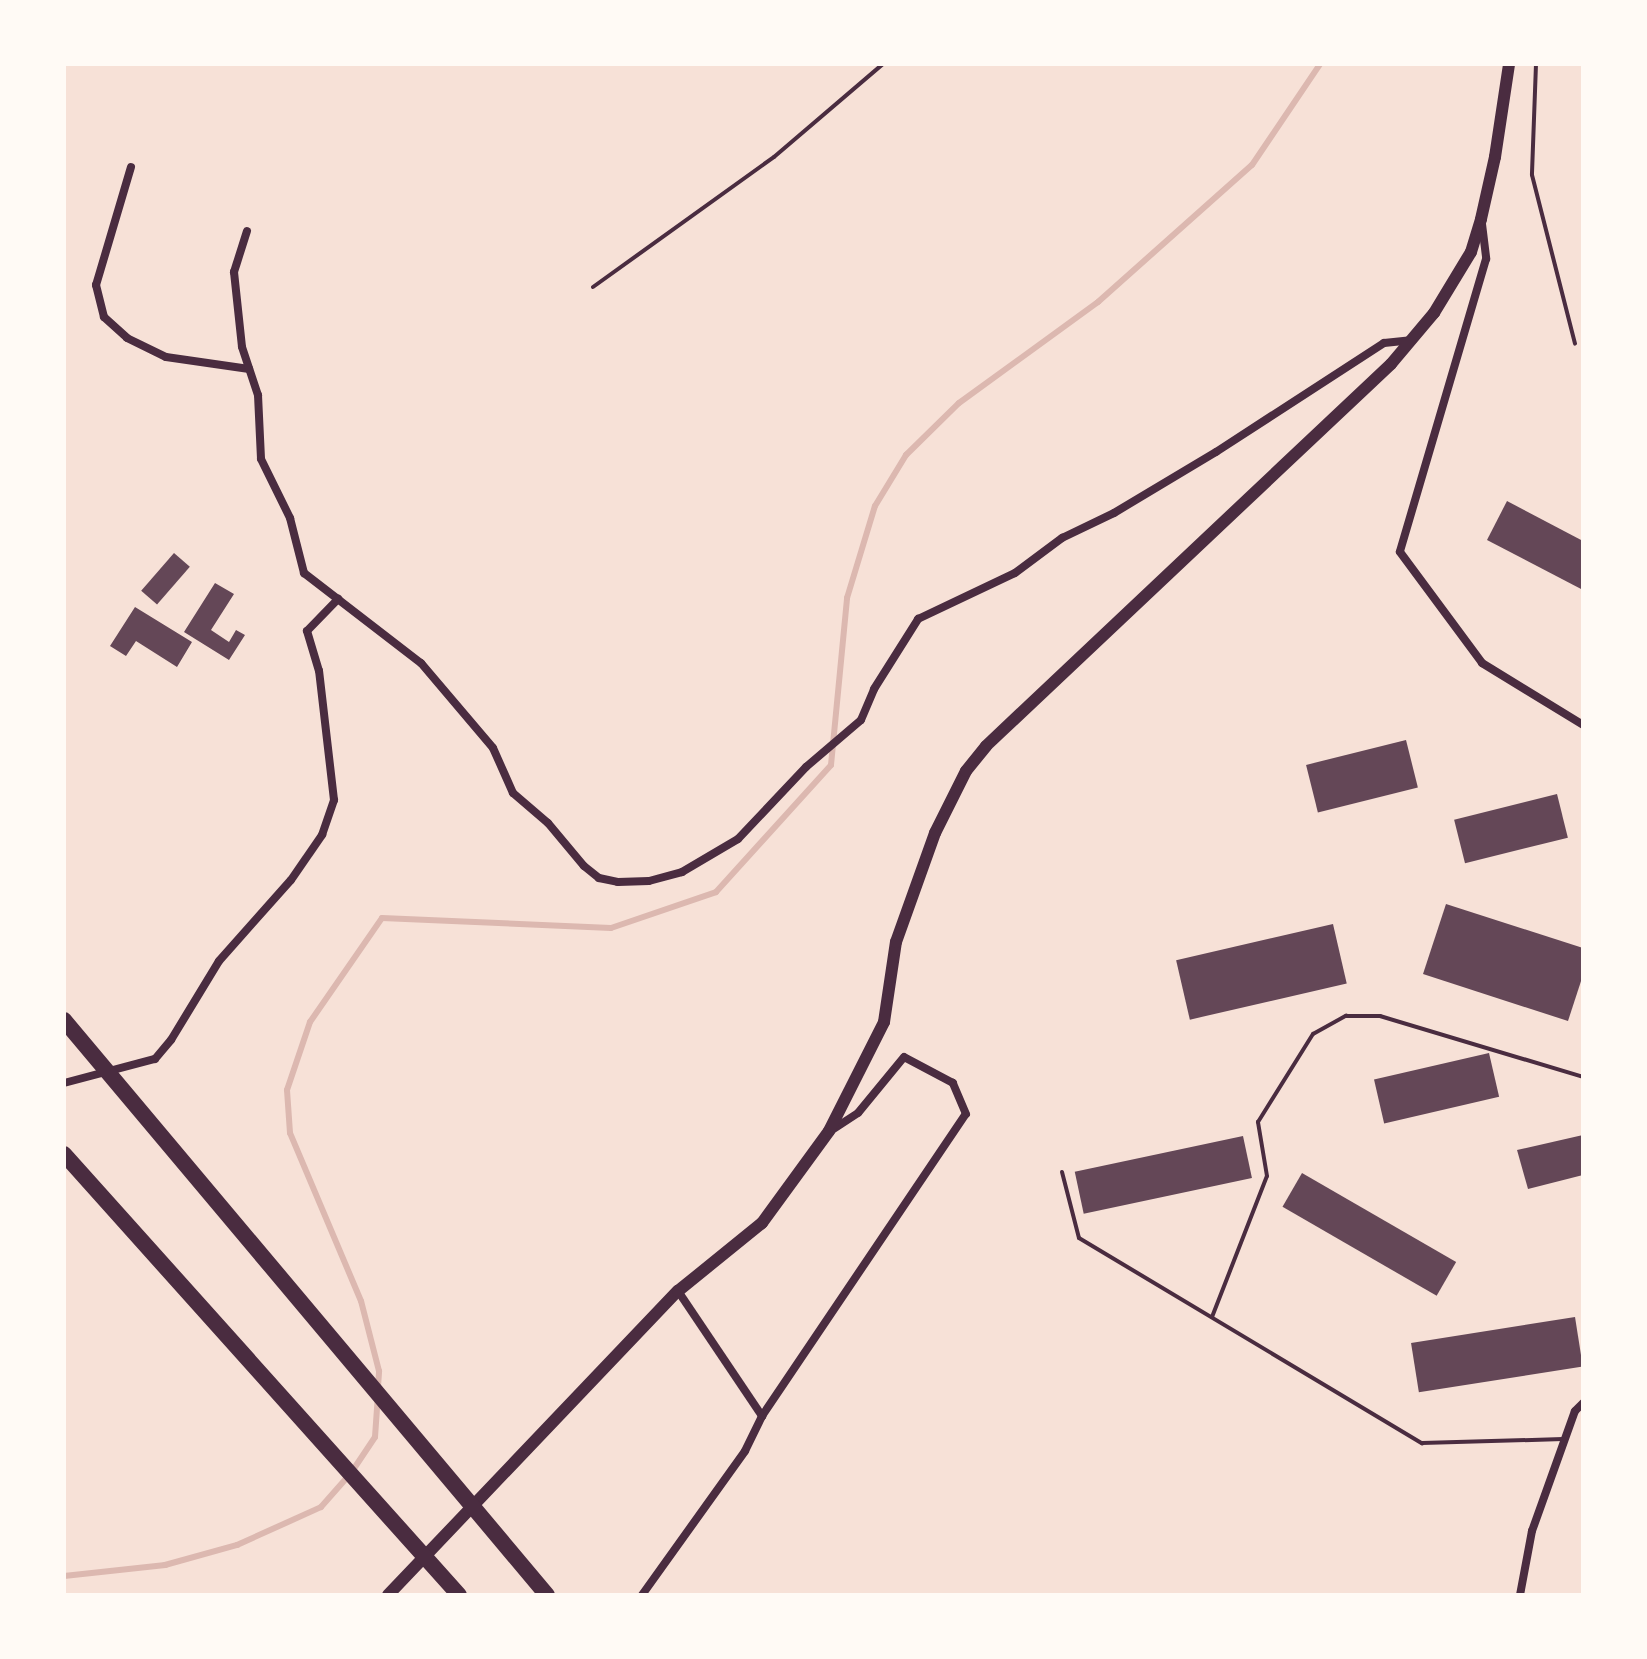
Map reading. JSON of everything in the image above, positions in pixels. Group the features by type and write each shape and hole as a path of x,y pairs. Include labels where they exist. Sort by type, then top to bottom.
{"highway":[{"path":"64,1020 547,1595"},
{"path":"64,1154 459,1595"}],"main road":[{"path":"388,1595 678,1291 762,1223 829,1131 884,1022 896,942 935,833 966,771 1015,717 1413,340 1455,281 1471,252 1495,157 1509,64"}],"street":[{"path":"131,167 96,285 104,317 127,338 166,357 249,369"},
{"path":"1481,219 1486,259 1400,552 1482,663 1583,725"},
{"path":"247,231 234,272 242,347 258,395 261,459 290,518 304,573 421,663 493,748 513,793 548,823 584,866 599,878 618,882 649,881 682,872 738,839 861,720 874,689 918,619 1015,573 1062,538 1114,513 1216,452 1384,343 1413,340"},
{"path":"64,1083 155,1059 171,1040 219,961 291,880 322,835 334,800 319,671 307,631 338,599"},
{"path":"642,1595 745,1451 762,1416 966,1114 953,1083 904,1057 858,1113 829,1131"},
{"path":"678,1291 762,1416"},
{"path":"1520,1595 1532,1531 1575,1411 1583,1403"}],"lane":[{"path":"1536,64 1532,175 1575,344"},
{"path":"1212,1317 1267,1176 1258,1122 1313,1034 1346,1016 1380,1016 1583,1077"},
{"path":"1062,1172 1079,1238 1422,1443 1565,1439"}],"path":[{"path":"593,287 774,157 883,64"}],"building":[{"path":"1507,501 1583,541 1583,590 1487,540"},
{"path":"174,553 190,567 157,605 141,591"},
{"path":"215,583 234,594 211,630 229,642 236,630 245,635 229,660 184,632"},
{"path":"135,607 192,642 177,667 136,641 126,656 110,646"},
{"path":"1406,740 1418,788 1318,812 1306,765"},
{"path":"1557,794 1568,838 1465,863 1454,820"},
{"path":"1446,904 1583,948 1583,975 1568,1021 1423,974"},
{"path":"1333,924 1347,983 1190,1020 1176,960"},
{"path":"1489,1053 1499,1097 1384,1123 1374,1080"},
{"path":"1583,1135 1583,1175 1528,1189 1517,1150"},
{"path":"1243,1136 1252,1178 1084,1214 1075,1172"},
{"path":"1302,1173 1456,1262 1437,1296 1282,1207"},
{"path":"1575,1317 1583,1366 1419,1392 1411,1343"}],"waterway":[{"path":"378,1387 379,1371 361,1301 290,1133 287,1090 310,1022 382,918 611,928 716,892 831,765 847,598 875,506 906,455 959,403 1098,302 1252,165 1320,64"},
{"path":"64,1576 165,1565 237,1545 321,1507 351,1473 375,1437 378,1398"}]}
